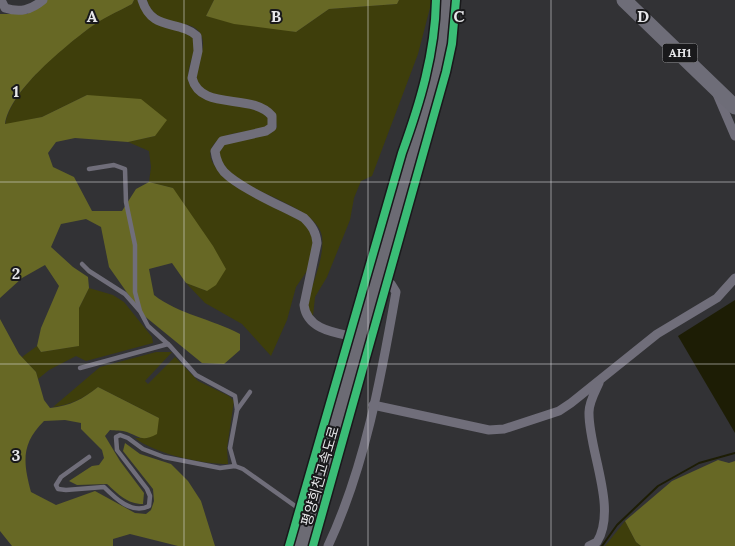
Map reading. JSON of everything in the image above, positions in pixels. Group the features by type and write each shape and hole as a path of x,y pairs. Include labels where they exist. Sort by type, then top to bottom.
{"highway":[{"name":"평양희천고속도로","path":"300,546 431,85 438,55 443,0"},
{"name":"평양희천고속도로","path":"306,546 383,280 444,56 450,0"},
{"name":"AH1","path":"624,0 735,107"},
{"name":"AH1","path":"638,0 735,93"}],"street":[{"path":"1,0 5,8 19,11 32,8 43,0"},
{"path":"142,0 150,15 156,21 192,31 197,36 198,52 192,78 200,93 210,98 261,108 272,116 272,127 266,131 222,141 215,151 218,163 224,172 236,181 304,218 312,227 317,242 304,305 305,315 314,325 359,338"},
{"path":"713,84 735,136"},
{"path":"373,405 465,426 504,429 558,411 657,334 717,298 735,278"},
{"path":"328,546 359,464 373,405 396,292 391,284 383,280"},
{"path":"589,546 596,542 604,524 599,467 589,411 600,380"}],"lane":[{"path":"90,170 114,165 124,169 126,202 134,245 135,292 140,311 148,326 202,380 235,396 237,410 230,448 235,466"},
{"path":"82,264 89,271 125,294 140,311"},
{"path":"80,368 168,344"},
{"path":"237,410 250,392"},
{"path":"89,457 61,477 56,485 58,488 66,490 104,487 134,509 142,510 149,506 150,496 144,484 117,450 116,437 120,435 128,438 143,449 164,457 220,468 235,466 308,516"}],"shaded area":[{"path":"47,0 134,0 132,4 88,29 52,59 16,98 5,124 42,117 87,95 141,99 167,120 155,136 128,142 75,138 56,142 48,153 53,167 74,177 92,211 122,211 136,189 149,182 173,188 213,246 226,269 216,285 207,291 186,283 172,263 149,269 154,295 163,302 184,312 240,334 240,350 224,364 202,363 142,314 109,267 101,227 86,219 61,224 51,247 73,267 88,277 89,288 79,308 79,346 41,352 37,346 41,328 59,286 45,265 22,278 0,298 0,14 27,14"},
{"path":"134,0 139,0 143,11 193,37 194,49 189,68 189,79 193,89 211,100 248,108 269,118 268,126 223,137 217,141 210,152 213,164 224,176 256,198 298,219 308,226 314,235 309,268 296,287 287,320 271,356 242,324 205,303 186,283 207,291 173,188 149,182 151,167 149,151 128,142 155,136 87,95 42,117 5,125 16,98 51,59 93,25 132,4"},
{"path":"147,0 214,0 206,16 296,32 329,9 397,4 399,0 432,0 418,54 372,176 361,181 354,198 350,220 327,277 315,297 313,316 307,307 320,263 322,236 317,225 293,207 245,184 233,176 223,165 218,152 227,141 271,133 277,127 274,113 211,95 202,88 197,80 196,73 203,49 200,33 196,28 189,25 158,16 151,9"},
{"path":"214,0 399,0 397,4 329,9 296,32 234,24 206,16"},
{"path":"89,288 113,295 124,302 152,337 153,343 86,361 76,356 49,370 38,379 36,372 22,357 37,346 41,352 78,346 79,308"},
{"path":"735,300 735,433 678,336"},
{"path":"0,319 19,354 36,372 44,400 50,408 64,406 76,401 98,387 159,418 157,434 148,438 141,438 125,431 110,430 105,436 120,461 144,493 143,504 127,500 107,484 77,485 69,481 92,466 99,465 104,458 102,450 81,429 81,423 65,420 44,421 31,438 26,454 26,471 31,492 56,505 95,491 135,513 146,514 151,510 154,501 153,489 123,451 125,443 140,454 171,464 188,481 201,501 215,546 178,546 130,534 113,539 113,546 12,546 0,531"},
{"path":"156,352 172,352 145,381 148,384 175,357 198,381 229,396 234,401 227,448 228,464 217,464 179,457 144,444 135,438 148,438 159,418 98,387 66,405 53,407 100,367"},
{"path":"718,460 729,463 735,461 735,546 641,546 636,542 625,521 672,481"},
{"path":"625,521 636,542 641,546 605,546"}],"waterway":[{"path":"602,546 617,525 658,486 699,463 735,453"}],"cycle path":[{"path":"289,546 402,153 415,116 430,59 436,0"},
{"path":"313,546 446,72 452,44 456,0"}]}
